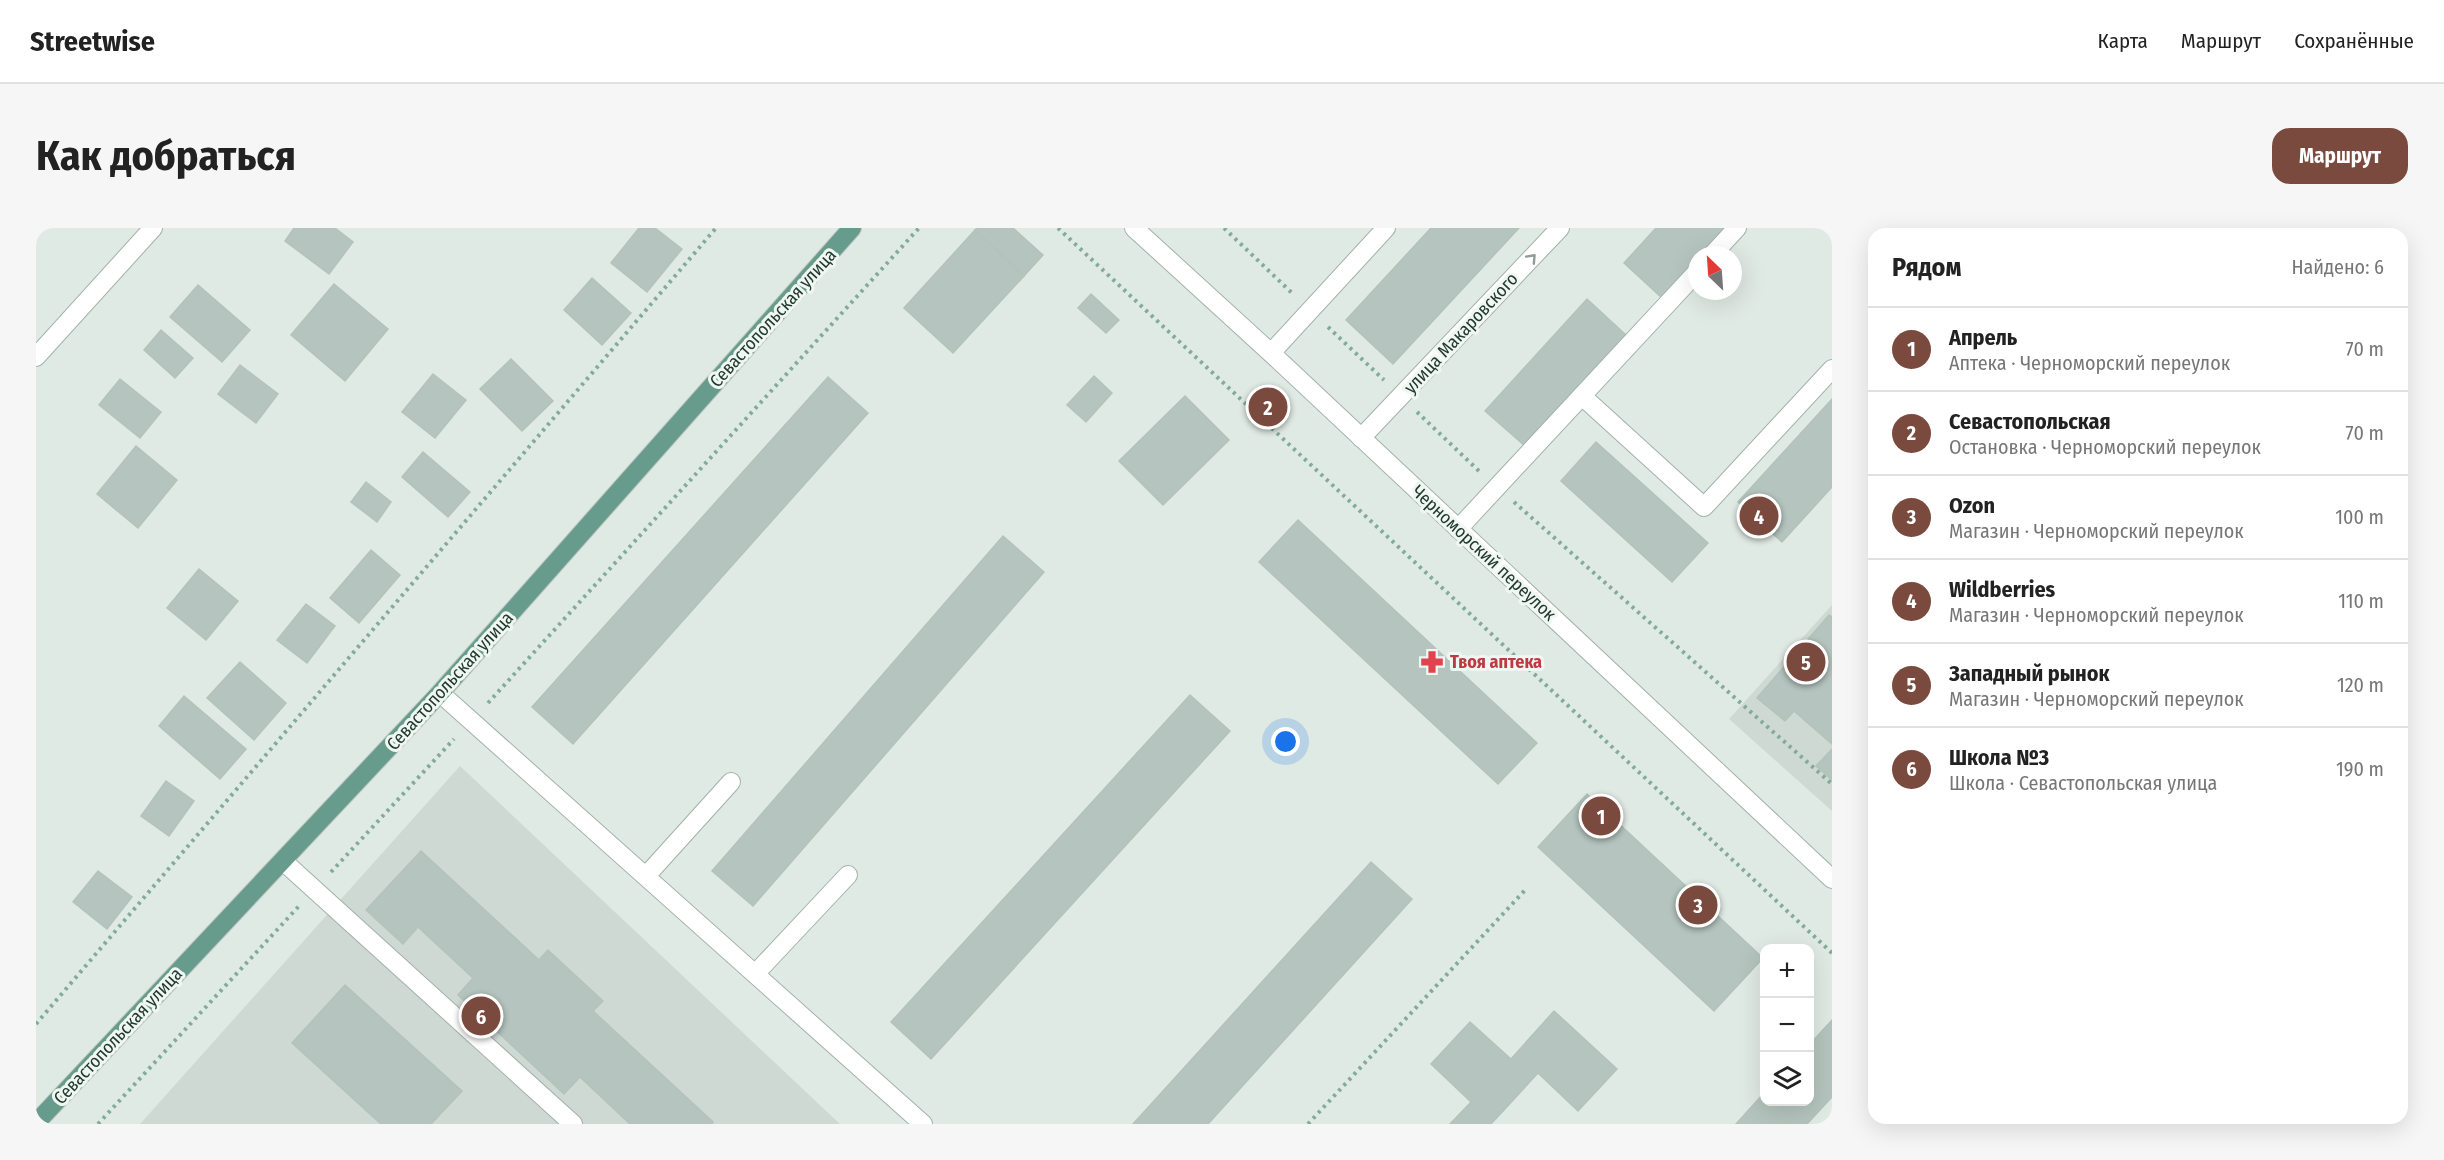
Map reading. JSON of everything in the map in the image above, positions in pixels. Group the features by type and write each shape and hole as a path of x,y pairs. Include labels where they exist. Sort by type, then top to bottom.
{"main road":[{"name":"Севастопольская улица","path":"36,1123 440,693 852,228"}],"street":[{"path":"36,357 153,228"},
{"name":"Черноморский переулок","path":"1134,228 1271,353 1832,879"},
{"path":"1271,353 1386,228"},
{"name":"улица Макаровского","path":"1361,438 1560,228"},
{"path":"1720,246 1737,228"},
{"path":"1458,529 1688,282"},
{"path":"1582,396 1704,507 1832,369"},
{"path":"440,693 922,1124"},
{"path":"646,876 731,782"},
{"path":"283,861 573,1124"},
{"path":"755,974 848,875"}],"path":[{"path":"36,1024 716,228"},
{"path":"98,1124 471,721 919,228"},
{"path":"1058,228 1832,953"},
{"path":"1224,228 1497,488 1832,784"},
{"path":"1308,1124 1527,888"}],"shaded area":[{"path":"1832,605 1832,811 1729,719"},
{"path":"460,766 840,1124 140,1124"}],"building":[{"path":"294,228 335,228 353,242 329,274 285,241"},
{"path":"639,228 655,228 682,249 647,292 611,263"},
{"path":"977,228 1013,228 1043,255 1024,276 975,230"},
{"path":"1431,228 1519,228 1393,364 1346,320"},
{"path":"1656,228 1727,228 1710,246 1688,246 1688,271 1663,299 1624,263"},
{"path":"975,230 1024,276 953,353 904,308"},
{"path":"592,278 631,313 602,345 564,310"},
{"path":"334,284 388,329 345,381 291,335"},
{"path":"198,285 250,330 222,362 170,317"},
{"path":"1091,294 1119,320 1106,333 1078,308"},
{"path":"1587,299 1626,335 1525,446 1485,411"},
{"path":"161,330 193,358 175,378 144,350"},
{"path":"511,359 553,401 522,431 480,389"},
{"path":"240,365 278,394 256,423 218,394"},
{"path":"433,374 466,400 435,438 402,412"},
{"path":"1094,376 1112,393 1086,422 1067,405"},
{"path":"828,377 868,413 573,744 532,707"},
{"path":"120,379 161,412 140,438 99,405"},
{"path":"1185,396 1229,440 1163,505 1119,461"},
{"path":"1832,399 1832,487 1782,542 1738,502"},
{"path":"1596,442 1708,543 1672,582 1561,481"},
{"path":"136,446 177,480 138,528 97,494"},
{"path":"423,452 470,492 448,517 402,477"},
{"path":"366,482 391,502 377,522 351,502"},
{"path":"1298,520 1537,743 1498,784 1259,562"},
{"path":"1003,536 1044,572 753,906 712,871"},
{"path":"371,550 400,575 359,623 330,598"},
{"path":"199,569 238,601 206,640 167,608"},
{"path":"306,604 335,626 307,663 277,640"},
{"path":"1829,615 1832,617 1832,744 1794,711 1785,721 1757,698"},
{"path":"240,662 286,703 254,740 207,698"},
{"path":"1190,695 1230,731 931,1059 891,1022"},
{"path":"184,696 246,749 220,779 159,726"},
{"path":"1832,749 1832,780 1816,766"},
{"path":"166,781 194,801 169,836 141,816"},
{"path":"1587,794 1760,955 1760,961 1714,1011 1538,847"},
{"path":"421,851 539,960 548,950 603,1001 593,1011 713,1122 712,1124 630,1124 580,1077 564,1094 458,995 473,978 418,927 403,944 366,910"},
{"path":"1371,862 1412,899 1208,1124 1133,1124"},
{"path":"98,871 132,897 107,929 73,902"},
{"path":"345,985 462,1091 431,1124 381,1124 292,1043"},
{"path":"1554,1011 1617,1069 1578,1111 1538,1073 1491,1124 1450,1124 1471,1102 1431,1064 1470,1022 1511,1059"},
{"path":"1832,1020 1832,1097 1807,1124 1736,1124 1760,1097 1760,1106 1814,1106 1814,1040"}],"place":[{"name":"Севастопольская","path":"1268,407"},
{"name":"Wildberries","path":"1759,516"},
{"name":"Твоя аптека","path":"1432,662"},
{"name":"Западный рынок","path":"1806,662"},
{"name":"Апрель","path":"1601,816"},
{"name":"Ozon","path":"1698,905"},
{"name":"Школа №3","path":"481,1016"}]}
